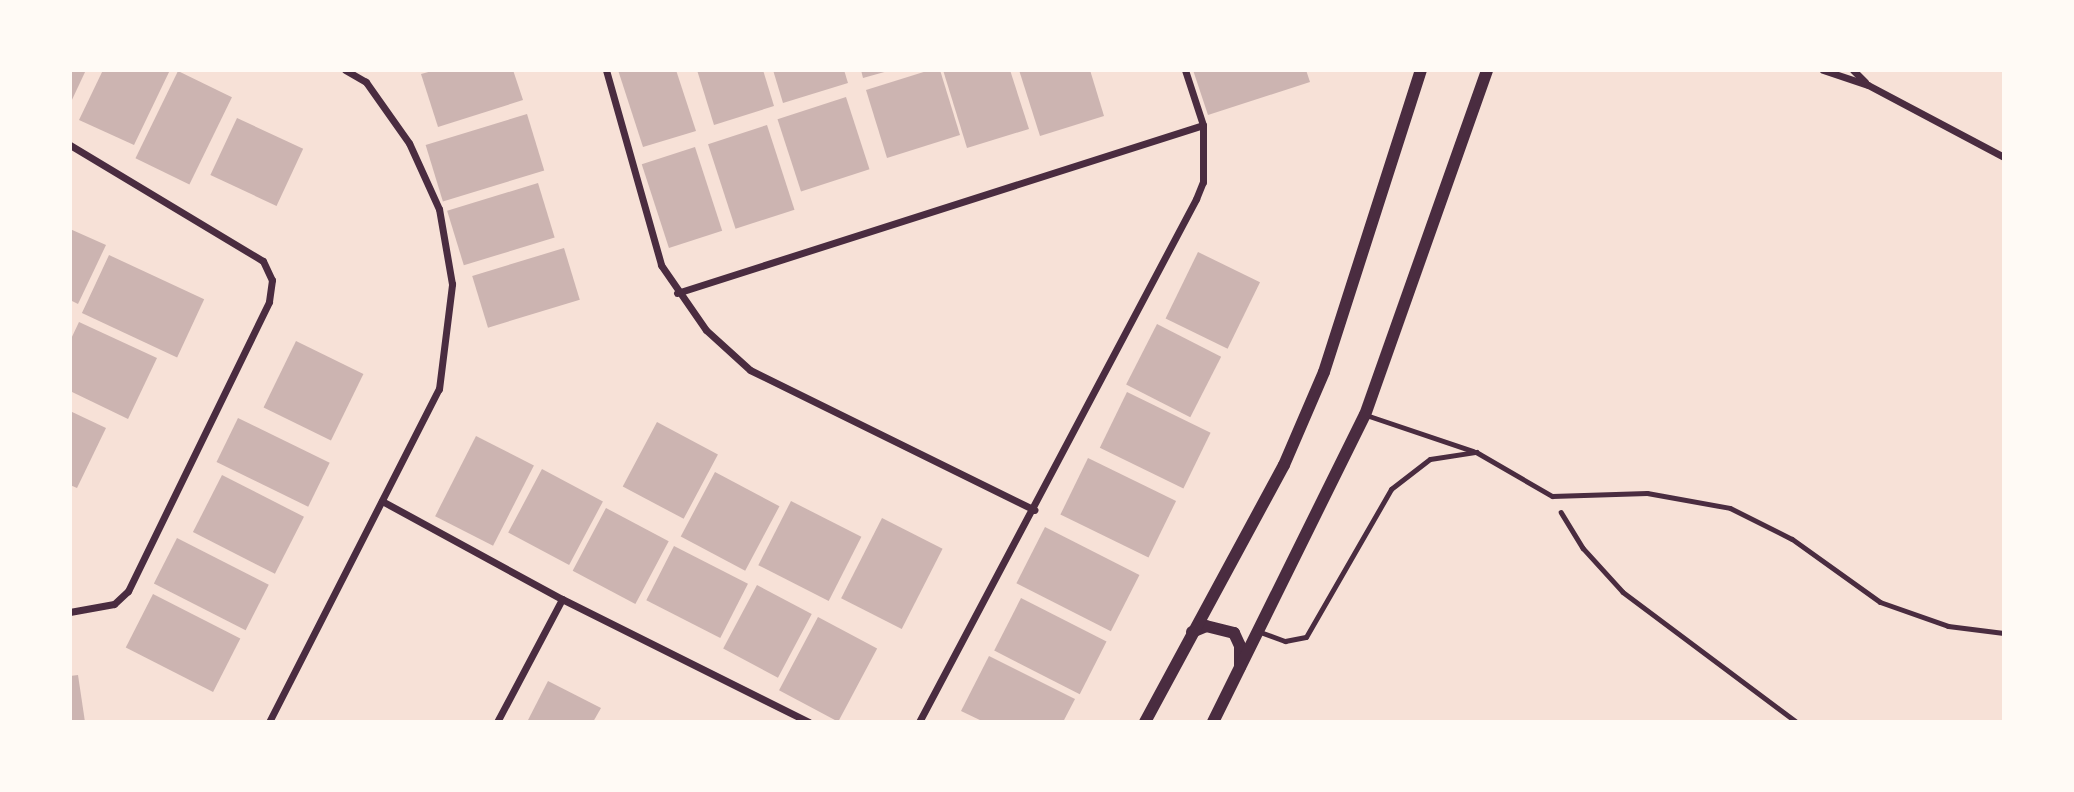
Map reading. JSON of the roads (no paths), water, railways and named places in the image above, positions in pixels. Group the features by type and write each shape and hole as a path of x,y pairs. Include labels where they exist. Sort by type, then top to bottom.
{"street":[{"path":"269,722 439,389 452,284 439,209 409,143 366,82 345,70"},
{"path":"606,70 661,265 677,293 706,330 750,370 1034,510"},
{"path":"919,722 1034,510 1196,199 1204,166 1203,125 1185,70"},
{"path":"1145,722 1284,466 1324,372 1421,70"},
{"path":"1213,722 1260,632 1365,415 1487,70"},
{"path":"1823,70 1868,85 2004,157"},
{"path":"1853,70 1868,85"},
{"path":"677,293 1203,125"},
{"path":"70,145 263,261 272,280 269,302 128,591 114,604 70,612"},
{"path":"382,501 562,598 809,722"},
{"path":"497,722 562,598"},
{"path":"1192,632 1206,626 1234,633 1240,646 1240,671"}],"lane":[{"path":"1365,415 1476,452 1552,496 1656,494 1730,508 1792,539 1880,602 1948,626 2004,633"},
{"path":"1260,632 1285,641 1306,637 1391,489 1430,459 1476,452"}]}
